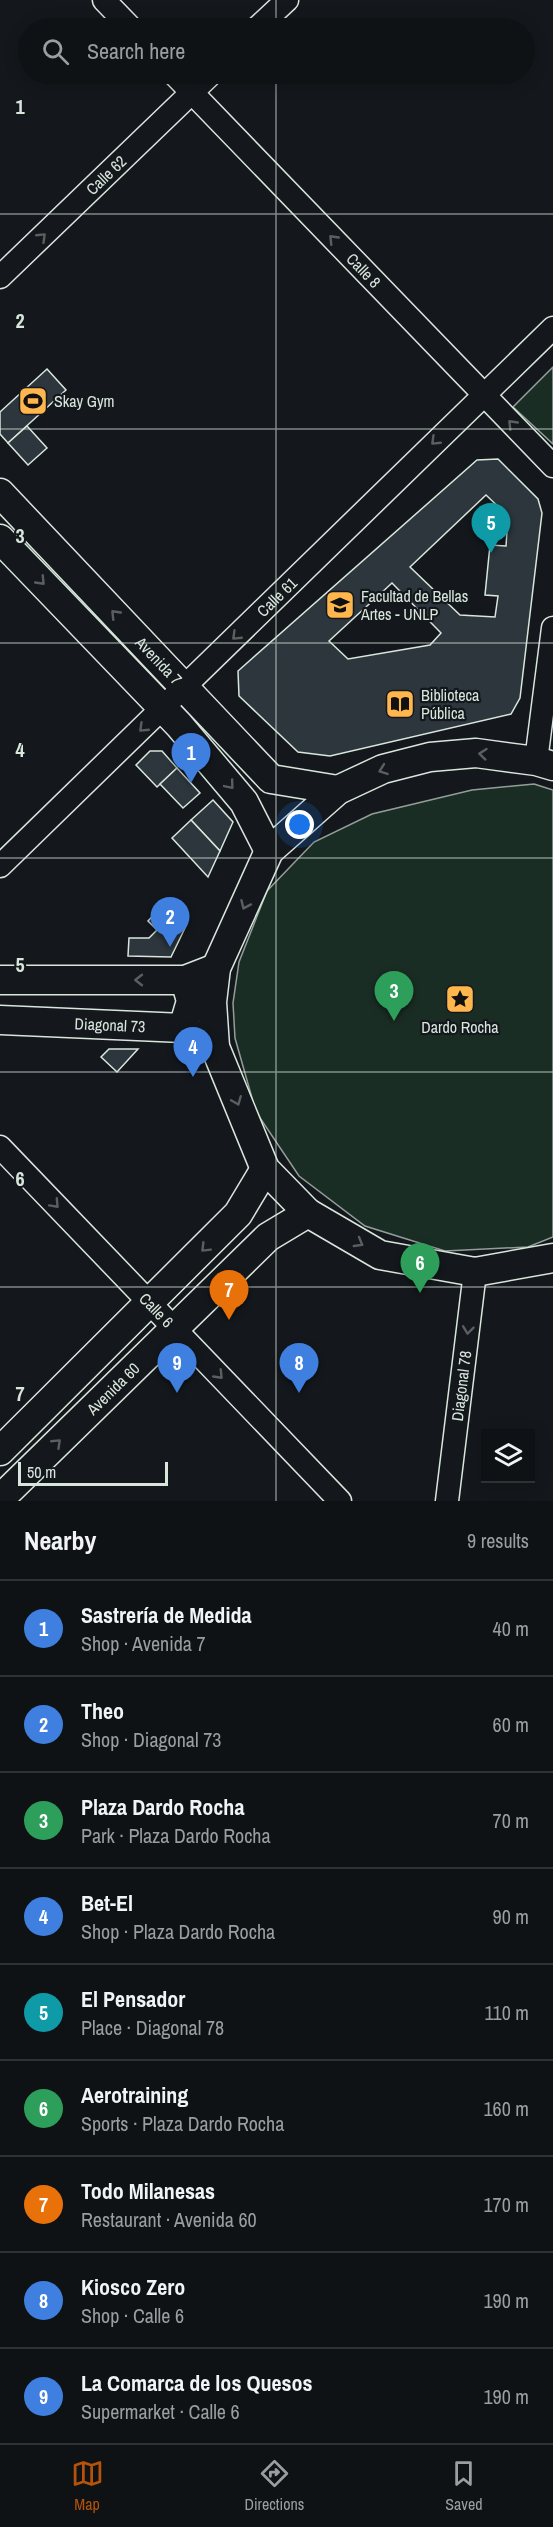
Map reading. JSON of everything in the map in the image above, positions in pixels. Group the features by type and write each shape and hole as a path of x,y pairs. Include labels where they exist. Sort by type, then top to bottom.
{"main road":[{"name":"Avenida 7","path":"0,493 271,779 339,790"},
{"name":"Avenida 7","path":"0,539 164,708 244,802 269,851"},
{"path":"544,764 476,753 430,757 383,769 339,790 269,851 216,968 212,1002 215,1047 265,1169 308,1213 380,1255 475,1272 553,1258"},
{"path":"0,980 185,980 216,968"},
{"path":"183,1028 191,1001 185,980"},
{"name":"Diagonal 73","path":"0,1020 183,1028 215,1047"},
{"path":"0,1451 238,1214 265,1169"},
{"name":"Avenida 60","path":"0,1499 268,1237 308,1213"},
{"path":"238,1214 260,1221 268,1237"}],"street":[{"path":"104,0 121,18"},
{"path":"268,18 287,0"},
{"name":"Calle 8","path":"184,84 553,466"},
{"name":"Calle 62","path":"0,277 200,84"},
{"name":"Calle 61","path":"0,866 553,328"},
{"path":"544,764 553,628"},
{"name":"Calle 6","path":"0,1147 149,1305 340,1501"},
{"name":"Diagonal 78","path":"447,1501 475,1272"}],"green space":[{"path":"553,367 553,444 513,407"},
{"path":"534,784 553,790 553,1237 528,1247 445,1251 365,1226 299,1176 256,1112 235,1038 233,1003 239,962 267,891 314,842 372,814 472,790"}],"building":[{"name":"Skay Gym","path":"47,369 66,390 8,443 0,434 0,412"},
{"path":"27,426 47,448 28,465 8,443"},
{"name":"Facultad de Bellas Artes - UNLP","path":"498,459 538,499 542,513 520,698 511,714 330,756 298,752 239,696 238,671 477,460","holes":["486,495 508,516 506,546 490,545 485,595 498,596 495,617 460,615 410,567","392,583 441,633 430,645 348,659 329,641"]},
{"path":"150,751 162,751 177,768 157,787 136,765"},
{"path":"177,768 200,793 183,808 160,784"},
{"path":"213,800 233,822 220,851 191,820"},
{"path":"191,820 220,851 208,877 172,838"},
{"path":"164,904 186,926 171,957 128,956 129,938 149,938 157,930 148,921"},
{"path":"109,1049 138,1049 117,1072 101,1057"}],"place":[{"name":"Skay Gym","path":"33,401"},
{"name":"El Pensador","path":"491,553"},
{"name":"Facultad de Bellas Artes - UNLP","path":"340,605"},
{"name":"Biblioteca Pública","path":"400,704"},
{"name":"Sastrería de Medida","path":"191,783"},
{"name":"Theo","path":"170,947"},
{"name":"Dardo Rocha","path":"460,999"},
{"name":"Plaza Dardo Rocha","path":"394,1021"},
{"name":"Bet-El","path":"193,1077"},
{"name":"Aerotraining","path":"420,1293"},
{"name":"Todo Milanesas","path":"229,1320"},
{"name":"La Comarca de los Quesos","path":"177,1393"},
{"name":"Kiosco Zero","path":"299,1393"}]}
